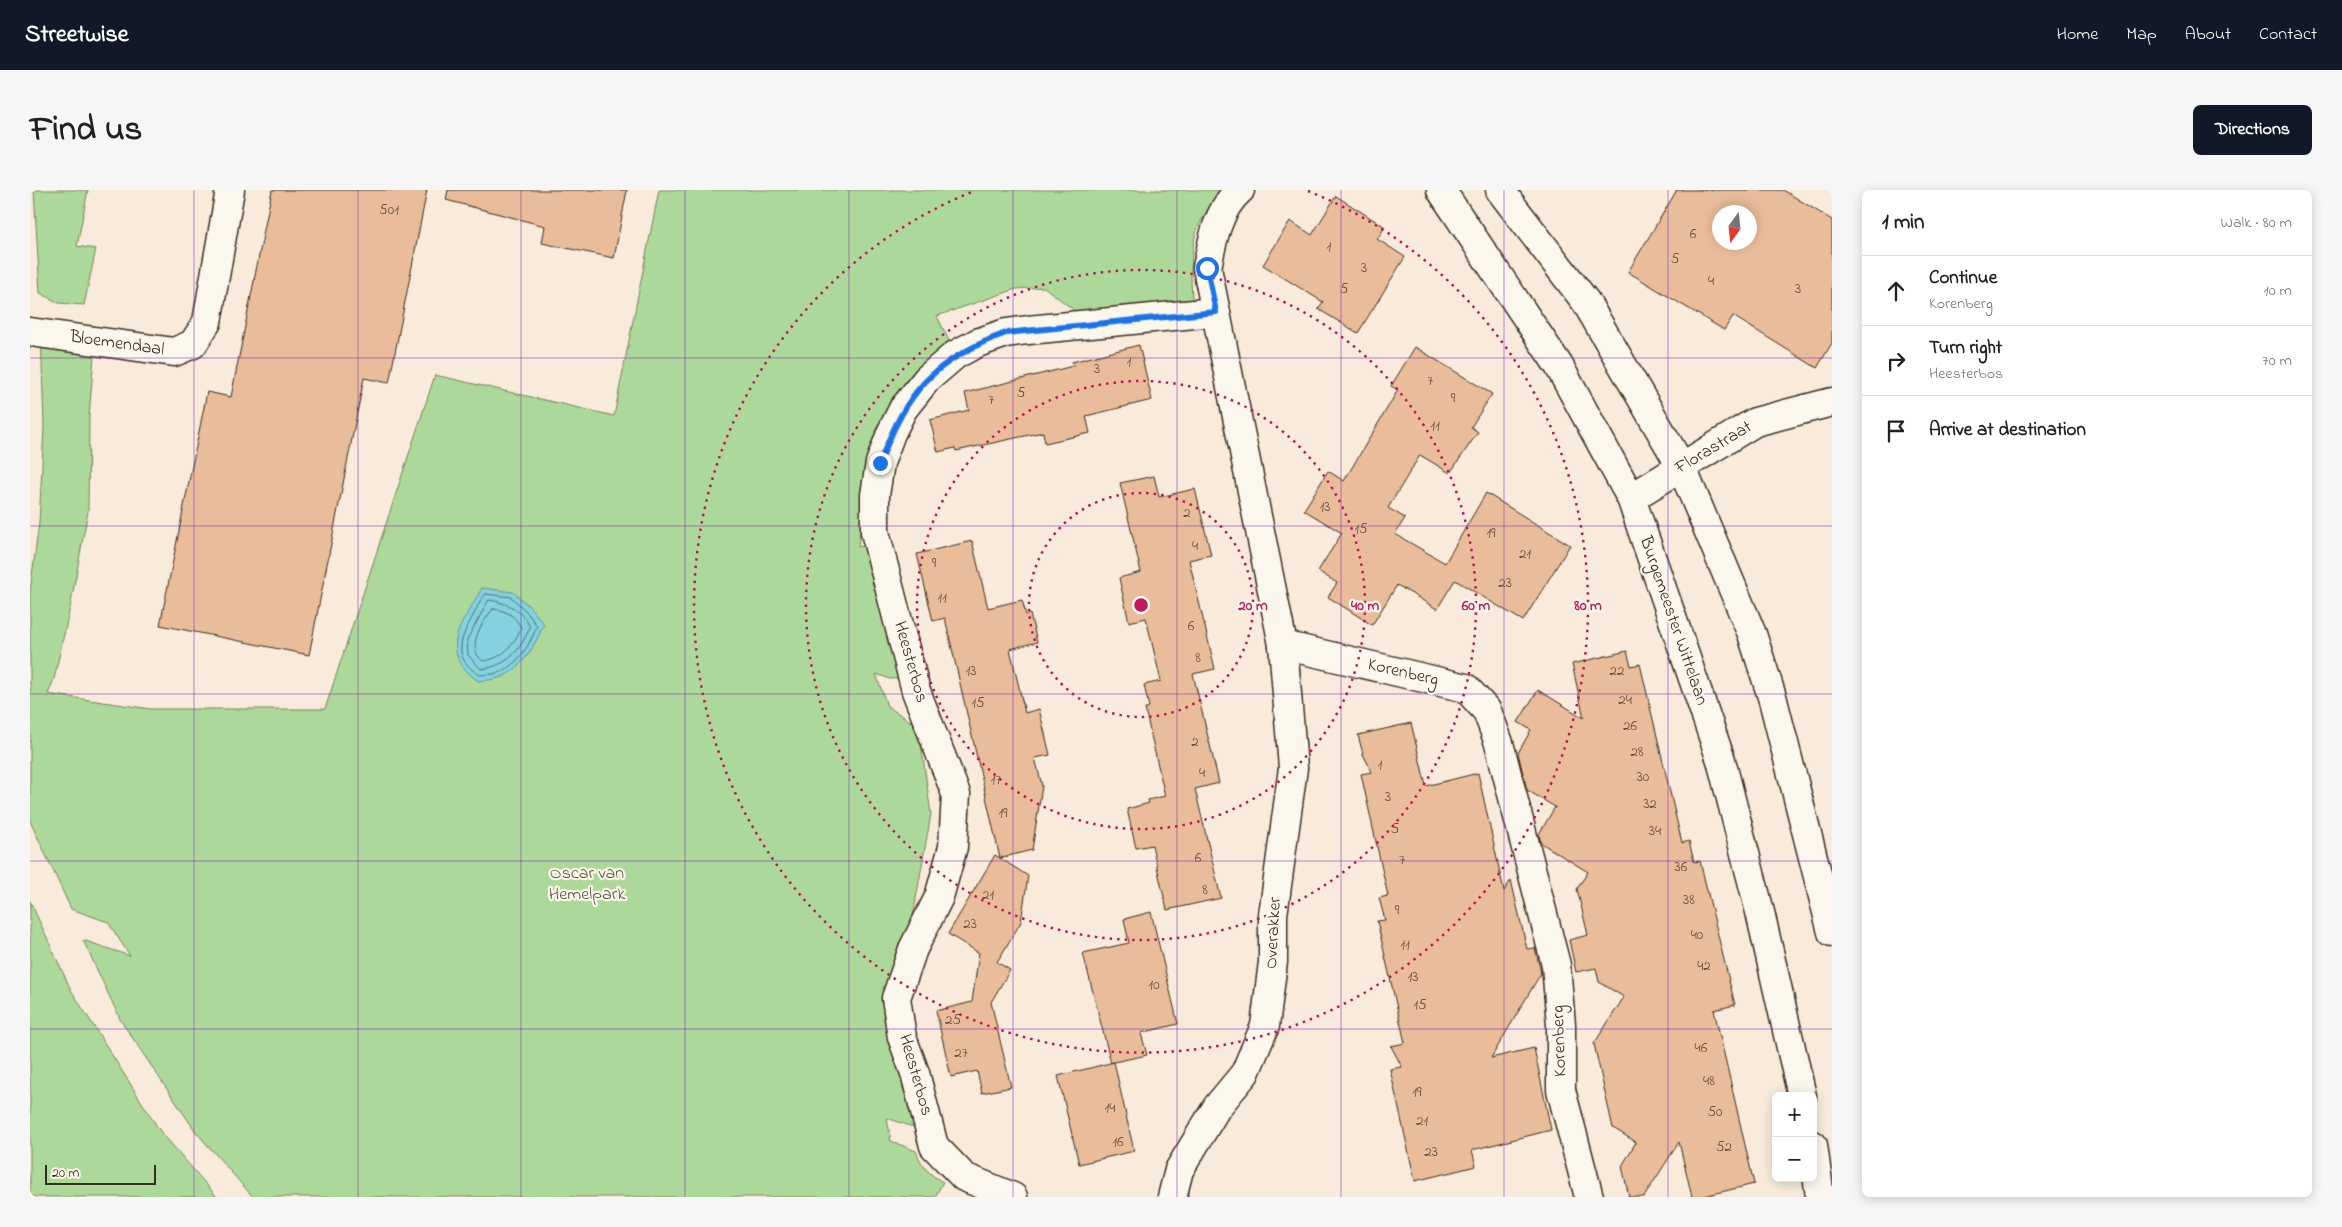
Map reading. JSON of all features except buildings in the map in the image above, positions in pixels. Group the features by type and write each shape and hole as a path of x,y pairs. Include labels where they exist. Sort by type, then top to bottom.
{"street":[{"name":"Bloemendaal","path":"30,332 174,352 193,344 207,322 230,190"},
{"path":"1240,190 1233,196 1212,235 1207,268 1283,645"},
{"name":"Burgemeester Wittelaan","path":"1441,190 1559,366 1631,498 1721,760 1760,912 1801,1092"},
{"path":"1500,190 1586,302 1682,468 1755,644 1773,700 1832,932"},
{"name":"Heesterbos","path":"1013,1197 964,1177 934,1146 915,1073 902,1037 896,998 913,949 939,897 953,847 956,794 916,691 875,532 875,496 880,463 891,433 903,409 928,380 948,361 977,343 1006,333 1028,330 1216,312"},
{"name":"Florastraat","path":"1631,498 1756,422 1832,402"},
{"name":"Overakker","path":"1172,1197 1179,1170 1217,1108 1245,1072 1265,1026 1273,962 1273,915 1293,768 1283,645"},
{"name":"Korenberg","path":"1283,645 1466,688 1487,711 1499,743 1556,964 1561,1025 1561,1090 1589,1197"},
{"path":"1817,1175 1820,1197"}],"green space":[{"path":"34,190 88,190 77,246 96,249 84,305 59,303 40,293"},
{"name":"Oscar van Hemelpark","path":"659,190 1223,190 1208,210 1196,233 1191,268 1193,304 1079,314 1044,287 1016,289 937,316 952,347 930,360 865,524 861,525 858,547 868,545 902,678 890,679 876,674 887,706 915,724 921,743 931,814 913,916 885,997 903,1088 916,1128 887,1118 891,1141 916,1151 926,1169 943,1182 935,1197 253,1197 196,1132 121,1021 83,940 130,956 108,922 71,909 30,821 30,591 39,523 44,427 41,334 95,344 89,417 88,511 70,608 54,679 48,694 151,709 325,709 435,375 614,416"},
{"path":"30,901 71,990 160,1131 217,1197 30,1197"}],"water":[{"path":"482,588 513,592 530,607 544,624 532,648 516,668 499,678 478,681 465,669 458,658 456,647 461,625"}],"route":[{"path":"880,463 891,433 903,409 928,380 955,355 977,343 1006,333 1216,312 1207,268"}]}
